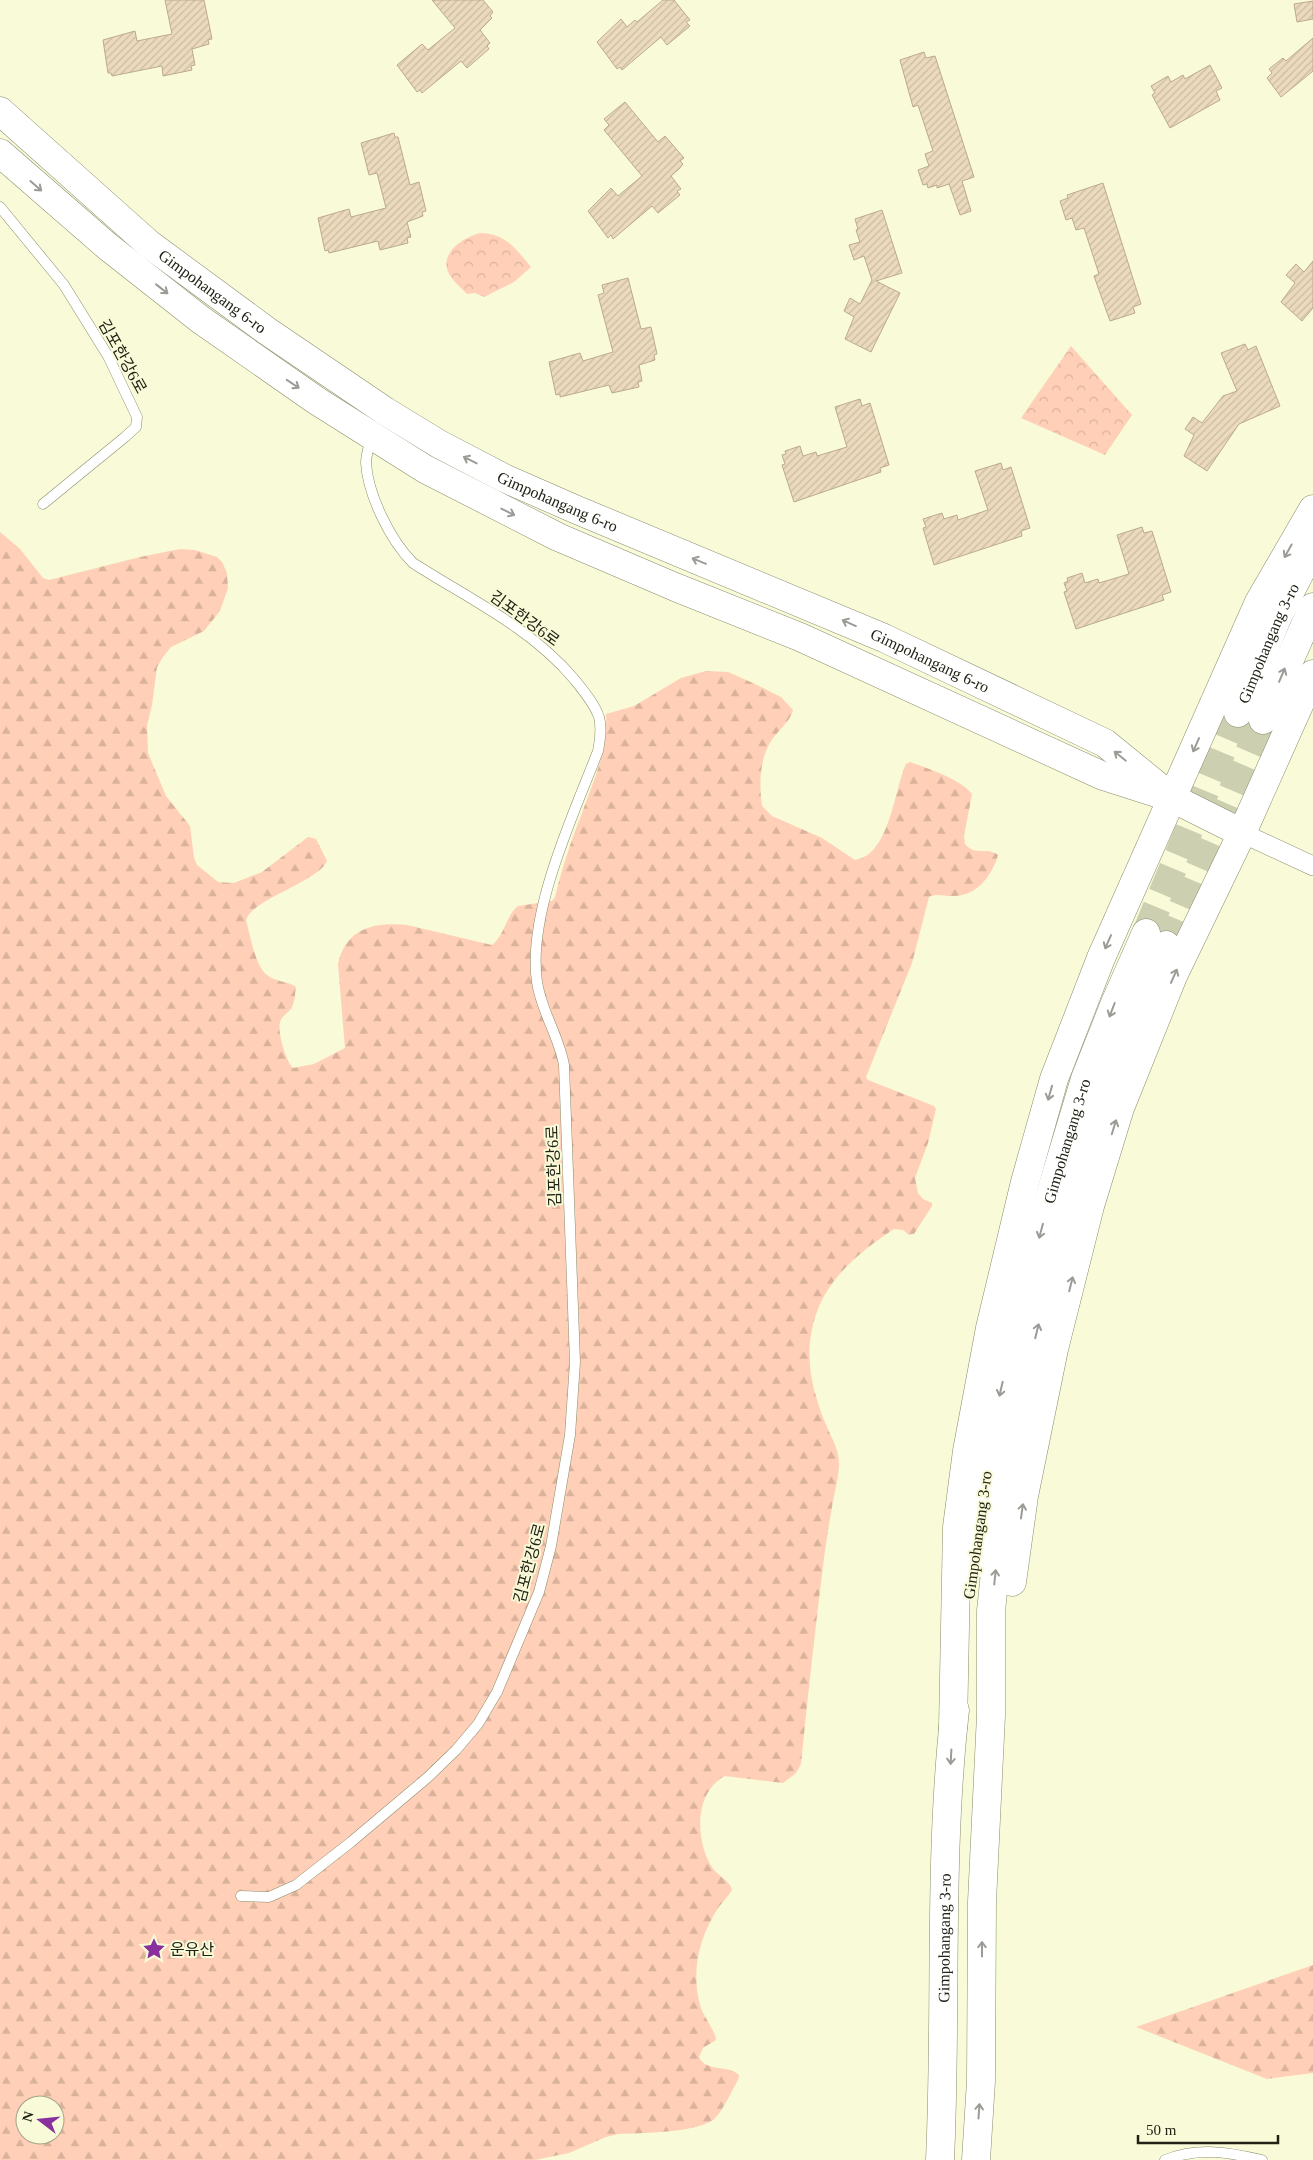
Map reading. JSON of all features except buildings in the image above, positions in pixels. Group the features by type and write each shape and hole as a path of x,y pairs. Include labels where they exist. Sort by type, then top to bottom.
{"street":[{"name":"Gimpohangang 6-ro","path":"2,116 149,244 267,331 378,423"},
{"name":"Gimpohangang 6-ro","path":"0,153 107,246 201,320 309,395 378,423 439,444 504,478 663,547 825,612 884,638 1105,743 1172,798 1242,833"},
{"path":"1284,738 1264,735 1241,725 1238,713 1260,602 1313,509"},
{"name":"Gimpohangang 3-ro","path":"1238,713 1278,616 1313,547"},
{"name":"Gimpohangang 3-ro","path":"1238,713 1313,607"},
{"path":"1167,941 1242,833 1313,674"},
{"path":"953,1727 957,1527 967,1451 990,1328 1025,1182 1054,1079 1077,1016 1172,798 1238,713"},
{"path":"1242,833 1313,866"},
{"path":"976,2160 981,2081 982,1902 991,1715 1007,1622 1024,1496 1038,1422 1090,1206 1120,1108 1173,976 1167,941 1156,922 1121,912"},
{"name":"Gimpohangang 3-ro","path":"940,2160 943,2089 943,1967 946,1851 953,1727 976,1529 989,1450 1018,1316 1053,1185 1085,1079 1115,1003 1167,941"}],"lane":[{"name":"김포한강6로","path":"0,207 64,285 108,356 138,417 136,426 125,437 42,504"},
{"name":"김포한강6로","path":"241,1896 269,1896 296,1885 427,1778 478,1724 497,1692 539,1592 551,1546 570,1434 575,1362 564,1065 560,1045 542,1003 535,963 540,921 548,888 598,751 599,717 580,686 529,635 413,563 403,553 394,539 372,492 366,461 378,423"},
{"path":"1164,2160 1203,2151 1233,2153 1262,2160"}],"green space":[{"path":"480,233 496,236 509,243 531,267 514,282 484,297 475,293 467,294 450,275 446,265 447,258 455,246 467,238"},
{"path":"1071,346 1132,415 1105,455 1021,418"},
{"path":"0,532 20,549 43,578 49,580 180,549 195,550 217,557 222,562 227,573 228,588 220,611 204,631 171,647 157,667 147,726 148,753 166,796 190,826 194,858 197,865 218,882 234,883 262,872 308,837 316,839 327,861 321,869 311,876 260,905 251,912 246,920 256,957 263,971 270,977 296,987 293,1005 281,1020 279,1026 285,1053 293,1068 314,1064 345,1048 338,964 342,952 355,935 373,927 395,924 407,925 492,945 500,936 511,914 518,906 552,901 555,897 570,844 599,765 605,740 606,714 634,706 681,678 706,671 728,672 781,697 793,710 768,746 761,771 760,789 762,806 772,816 822,838 855,860 867,856 876,847 883,834 906,764 910,762 944,775 960,784 972,794 964,836 965,844 973,850 990,851 998,855 992,870 976,889 961,895 929,897 912,963 866,1077 868,1080 934,1106 936,1109 928,1143 915,1178 918,1193 923,1199 932,1203 932,1206 914,1234 909,1235 903,1230 894,1229 855,1258 825,1295 813,1325 809,1350 811,1376 821,1413 837,1450 839,1467 825,1550 801,1764 796,1773 783,1783 725,1776 707,1794 702,1806 700,1820 703,1847 714,1870 727,1882 732,1890 711,1919 698,1955 697,1992 700,2005 716,2040 703,2048 699,2057 707,2065 734,2072 739,2075 738,2080 720,2112 713,2120 704,2124 693,2128 667,2132 618,2134 606,2137 569,2153 535,2160 0,2160"},
{"path":"1313,1965 1313,2073 1267,2079 1136,2027"}],"tunnel":[{"path":"1146,933 1238,713"},
{"path":"1166,945 1263,720"}],"place":[{"name":"운유산","path":"154,1949"}]}
